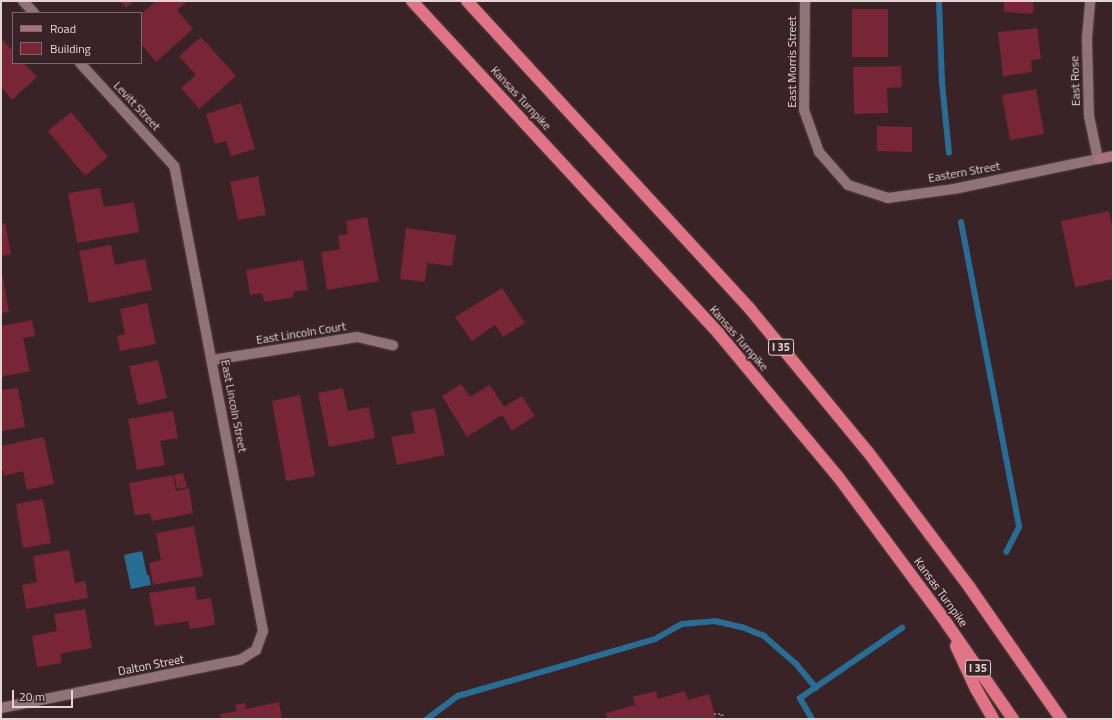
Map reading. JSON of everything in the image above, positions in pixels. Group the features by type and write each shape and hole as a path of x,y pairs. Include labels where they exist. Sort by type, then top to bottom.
{"highway":[{"name":"Kansas Turnpike","path":"412,1 719,334 839,478 943,618 1013,719"},
{"name":"Kansas Turnpike","path":"468,1 750,310 848,428 970,588 1061,719"},
{"path":"943,618 976,689 993,719"}],"street":[{"path":"23,1 33,12"},
{"name":"East Morris Street","path":"805,1 804,110 819,152 830,164"},
{"name":"East Rose","path":"1090,1 1087,38 1089,116 1098,159"},
{"name":"Levitt Street","path":"81,64 174,166"},
{"name":"Eastern Street","path":"830,164 848,185 888,198 954,189 1113,156"},
{"name":"East Lincoln Street","path":"174,166 262,624 262,638 256,650"},
{"name":"East Lincoln Court","path":"212,360 357,337 393,345"},
{"name":"Dalton Street","path":"1,708 233,662 248,657 256,650"}],"path":[{"path":"714,714 722,714 723,719"}],"water":[{"path":"142,551 147,575 149,575 151,585 131,589 124,555"}],"building":[{"path":"120,1 134,1 126,8"},
{"path":"156,1 188,1 177,10 193,29 156,62 142,45 142,13"},
{"path":"1004,1 1033,1 1033,14 1004,12"},
{"path":"852,9 888,9 888,57 852,57"},
{"path":"1037,28 1041,59 1031,60 1032,72 1003,76 998,32"},
{"path":"201,37 236,76 199,109 181,88 196,75 179,56"},
{"path":"1,38 12,50 12,64 25,64 37,77 12,100 1,87"},
{"path":"901,66 902,87 887,88 888,113 854,114 853,67"},
{"path":"1036,89 1044,134 1010,140 1002,95"},
{"path":"241,103 255,149 231,156 226,141 215,144 206,114"},
{"path":"71,112 108,157 85,176 48,131"},
{"path":"877,126 912,127 912,152 877,151"},
{"path":"258,176 266,215 238,220 230,182"},
{"path":"100,188 104,207 134,202 139,232 77,243 68,193"},
{"path":"1109,211 1113,230 1113,279 1075,287 1061,221"},
{"path":"367,217 379,281 327,290 321,252 340,249 338,235 348,234 346,221"},
{"path":"5,223 11,254 1,256 1,224"},
{"path":"406,228 456,235 452,266 427,263 425,282 400,279"},
{"path":"111,245 115,265 145,259 152,290 89,303 79,251"},
{"path":"303,260 308,290 293,292 294,297 264,302 262,293 250,295 246,270"},
{"path":"2,272 9,312 1,313 1,273"},
{"path":"502,288 525,323 503,337 495,325 472,341 455,317"},
{"path":"147,303 156,344 120,351 117,336 125,334 120,309"},
{"path":"32,320 35,336 23,338 30,371 1,377 1,326"},
{"path":"158,360 167,398 138,405 129,366"},
{"path":"461,384 470,397 490,385 504,407 522,396 535,416 512,431 502,415 467,437 442,396"},
{"path":"18,388 25,427 1,431 1,390"},
{"path":"343,388 348,411 369,407 375,438 329,447 318,393"},
{"path":"300,395 315,476 286,481 272,401"},
{"path":"435,408 445,455 397,465 391,437 415,433 411,412"},
{"path":"173,411 178,438 160,441 165,465 137,470 128,419"},
{"path":"44,437 54,484 27,490 23,471 4,476 1,464 1,446"},
{"path":"183,473 187,487 177,489 174,475"},
{"path":"173,475 176,491 189,488 193,513 152,521 150,513 135,516 129,483"},
{"path":"43,499 51,543 23,548 16,504"},
{"path":"194,526 203,576 153,585 149,563 161,560 156,533"},
{"path":"69,550 75,583 85,581 88,598 26,609 22,585 37,582 33,556"},
{"path":"195,586 197,600 211,598 215,625 190,629 188,621 155,626 149,593"},
{"path":"85,609 92,648 60,654 62,663 37,667 32,636 57,631 54,614"},
{"path":"656,691 658,699 685,691 688,700 709,694 716,719 607,719 606,713 635,705 633,697"},
{"path":"279,702 282,719 221,719 220,714 237,711 235,705 245,703 246,709"}],"waterway":[{"path":"939,1 942,83 949,153"},
{"path":"961,222 1019,527 1006,552"},
{"path":"427,719 458,696 655,639 682,624 715,621 742,627 764,636 796,664 816,688"},
{"path":"812,719 800,698 902,628"}]}
